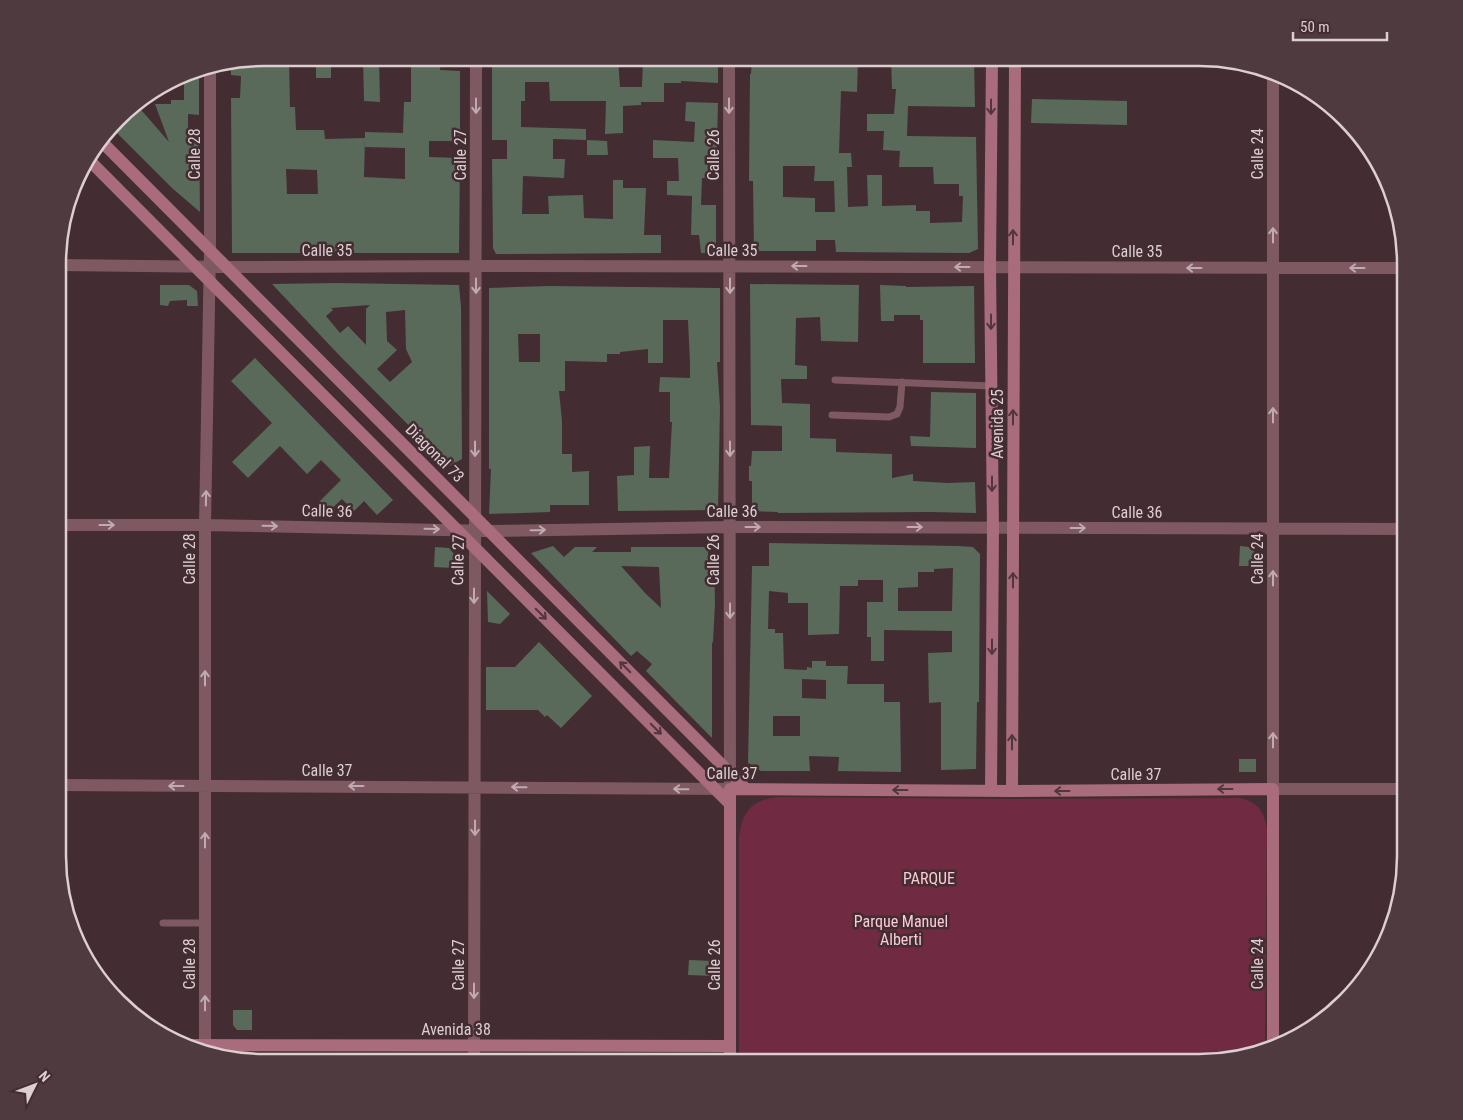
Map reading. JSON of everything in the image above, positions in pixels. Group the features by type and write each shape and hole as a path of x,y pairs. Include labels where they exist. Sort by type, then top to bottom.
{"main road":[{"name":"Avenida 25","path":"991,791 992,528 990,267 992,66"},
{"name":"Avenida 25","path":"1012,791 1015,66"},
{"name":"Diagonal 73","path":"106,146 746,789"},
{"path":"93,164 730,804"},
{"name":"Calle 37","path":"730,789 1012,791 1273,789"},
{"name":"Calle 26","path":"730,789 730,1054"},
{"name":"Calle 24","path":"1273,789 1273,1040"},
{"name":"Avenida 38","path":"217,1048 474,1045 730,1046"}],"street":[{"name":"Calle 27","path":"474,1054 476,66"},
{"name":"Calle 26","path":"729,66 730,789"},
{"name":"Calle 28","path":"206,1045 205,525 210,266 210,74"},
{"name":"Calle 24","path":"1273,80 1273,789"},
{"name":"Calle 35","path":"66,265 228,267 1397,268"},
{"name":"Calle 36","path":"66,525 205,525 475,531 730,527 1397,529"},
{"name":"Calle 37","path":"66,785 730,789"},
{"name":"Calle 37","path":"1273,789 1397,789"}],"lane":[{"path":"835,380 991,386"},
{"path":"832,415 889,417 897,414 900,407 902,382"},
{"path":"162,923 205,923"}],"green space":[{"name":"Parque Manuel Alberti","path":"777,797 1245,799 1259,808 1267,828 1265,1042 1238,1050 1199,1054 739,1054 739,837 743,820 749,809 760,801"}],"building":[{"path":"289,66 290,107 295,107 296,130 324,130 325,139 365,138 365,132 403,133 404,102 411,102 411,66 440,66 440,70 460,71 460,141 429,141 429,157 460,158 459,253 232,253 231,98 240,98 241,76 231,75 231,69","holes":["365,139 365,147 405,148 405,179 364,177","286,169 317,170 318,194 287,194"]},
{"path":"316,66 331,66 331,78 316,78"},
{"path":"363,66 379,66 380,102 364,101"},
{"path":"492,66 619,66 620,87 642,87 643,66 718,66 718,83 681,81 681,83 664,83 664,102 641,102 641,105 623,106 623,133 605,134 606,101 550,101 549,82 525,82 525,101 521,101 521,127 586,129 586,140 553,139 553,159 565,159 564,178 523,176 522,214 549,214 548,196 583,195 584,218 613,219 613,180 623,180 623,188 646,188 644,235 661,235 661,253 496,254 493,248 492,159 507,159 507,140 492,140"},
{"path":"752,66 858,66 857,92 841,91 839,153 851,153 852,167 847,167 848,207 868,206 867,175 882,175 882,206 916,205 916,211 930,211 930,223 962,222 963,196 959,196 959,184 934,184 933,167 899,167 900,151 883,150 884,131 867,131 867,114 894,114 896,89 892,89 891,66 974,66 975,107 908,106 907,136 976,137 978,249 969,253 836,252 835,240 816,240 816,251 754,251 753,181 749,181","holes":["783,166 815,166 814,181 834,181 835,212 815,212 815,198 783,197"]},
{"path":"199,77 199,115 188,114 188,136 199,136 200,212 172,188 116,132 141,110 169,142 155,104 171,104 171,100 184,100 184,83"},
{"path":"1032,99 1127,101 1127,125 1031,123"},
{"path":"686,102 718,103 716,179 702,178 701,205 716,205 716,253 701,253 699,235 691,235 692,196 667,195 667,181 679,181 678,158 653,158 653,140 694,142 695,122 685,121"},
{"path":"587,140 607,141 608,155 587,155"},
{"path":"272,284 459,285 461,307 462,459 449,466","holes":["370,305 366,309 366,345 348,326 340,333 326,316 333,310 331,308","405,310 406,349 412,362 390,382 377,369 397,350 387,341 386,312"]},
{"path":"750,284 859,285 858,342 821,341 820,317 796,318 795,365 807,366 807,379 781,379 782,403 810,404 810,438 836,439 836,452 892,454 892,478 913,474 913,481 975,482 976,513 778,513 752,511 752,481 749,481 749,466 751,466 752,451 782,451 782,426 751,425"},
{"path":"160,285 189,285 197,291 198,306 187,306 187,300 170,301 168,306 160,305"},
{"path":"880,285 906,287 974,286 975,363 923,363 923,320 920,320 920,315 894,315 894,321 881,321"},
{"path":"549,286 720,288 720,362 717,362 720,407 718,510 618,511 617,476 634,475 634,447 650,446 649,478 669,478 672,422 670,422 670,392 659,392 660,377 690,378 690,363 688,320 663,320 663,363 648,363 648,349 620,352 620,354 607,354 607,362 565,361 565,391 559,391 562,421 562,454 572,454 572,472 589,471 589,505 550,505 550,512 489,514 491,469 489,469 489,288","holes":["518,334 540,334 540,362 519,362"]},
{"path":"255,358 393,500 377,515 364,501 354,511 342,499 326,514 317,504 341,480 321,460 307,474 280,446 248,478 232,462 272,423 231,381"},
{"path":"931,392 976,393 976,448 911,446 910,436 930,437"},
{"path":"769,543 973,547 980,554 979,702 977,702 976,769 941,770 941,702 929,703 928,653 952,652 952,631 884,630 884,661 871,661 871,637 867,637 867,602 883,602 883,580 858,580 858,586 840,586 839,634 808,635 808,603 788,603 788,593 769,591 768,629 775,629 775,633 783,633 784,669 807,670 807,667 812,668 812,661 826,661 826,666 848,666 847,684 884,684 884,702 900,702 901,772 838,771 839,757 809,756 810,771 761,771 748,763 752,566 769,566","holes":["953,568 952,611 898,611 898,588 918,587 918,572 934,572 934,569","802,679 826,680 826,699 802,698","773,716 800,716 800,736 773,736"]},
{"path":"553,546 564,557 575,547 597,547 592,552 631,552 631,547 708,547 708,555 714,555 715,604 712,643 712,738 646,671 652,664 637,651 631,656 531,553","holes":["621,566 659,567 661,608"]},
{"path":"1240,546 1249,547 1255,552 1255,566 1239,566"},
{"path":"435,547 449,548 454,554 453,568 434,567"},
{"path":"487,591 510,614 500,624 488,622"},
{"path":"539,642 592,696 561,728 547,715 545,717 538,710 486,710 486,667 515,667"},
{"path":"1239,759 1256,759 1256,772 1239,772"},
{"path":"689,960 714,961 713,976 688,975"},
{"path":"233,1010 252,1010 252,1030 237,1030 233,1025"}],"park label":[{"name":"PARQUE","path":"929,878"}]}
